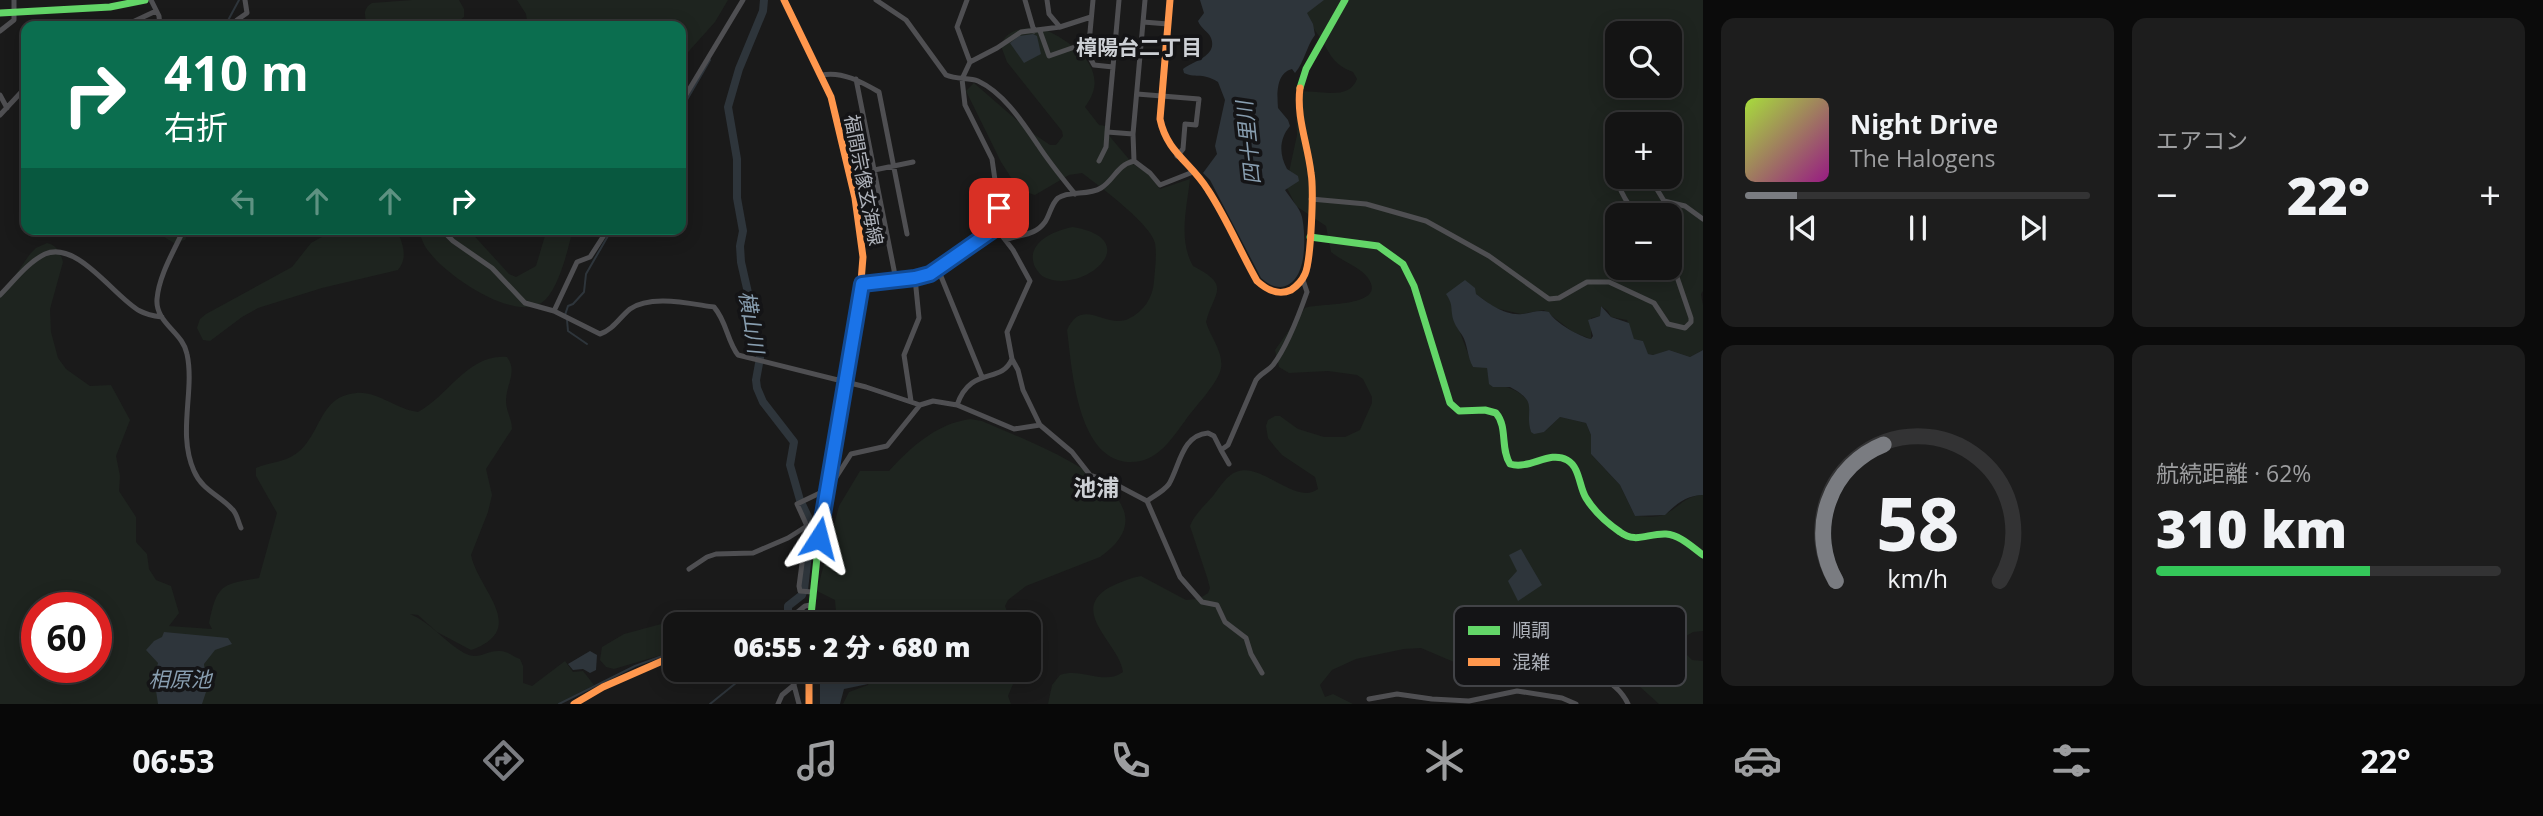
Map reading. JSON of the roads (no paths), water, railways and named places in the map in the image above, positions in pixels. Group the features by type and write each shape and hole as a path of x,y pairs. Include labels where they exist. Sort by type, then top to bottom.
{"street":[{"path":"0,31 14,20 14,0"},
{"path":"0,13 110,7 145,0"},
{"path":"151,0 158,21"},
{"path":"236,21 247,13 246,0"},
{"path":"686,95 743,0"},
{"name":"福間宗像玄海線","path":"784,0 822,75 837,117 859,219 863,257 862,284 828,484 824,493 811,612"},
{"path":"876,0 906,20 946,75 976,80 992,90 1031,132 1037,145 1074,194"},
{"path":"967,0 957,27 970,62"},
{"path":"1025,0 1049,56 1089,42"},
{"path":"1047,0 1049,14 1060,27"},
{"path":"1093,0 1088,54 1094,65 1113,67"},
{"path":"1100,161 1106,147 1119,0"},
{"path":"1134,161 1133,134 1145,0"},
{"path":"1170,0 1160,119 1162,132 1168,146 1208,189 1260,285 1270,291 1284,293 1293,290 1303,280 1308,266 1311,163 1298,103 1300,86 1306,69 1345,0"},
{"path":"135,21 156,11"},
{"path":"862,284 915,278 938,269 996,228 999,208 996,176 989,152 967,113 962,79 970,62 1017,34 1060,27 1091,17"},
{"path":"1143,22 1168,24"},
{"path":"1166,38 1181,39"},
{"path":"1115,44 1140,46"},
{"path":"822,75 856,79 879,92 907,234"},
{"path":"856,79 896,280"},
{"path":"0,115 21,93"},
{"path":"1137,94 1199,99 1196,125 1185,124 1183,149 1177,156"},
{"path":"0,95 7,108"},
{"path":"1107,132 1133,134"},
{"path":"1006,240 1038,229 1058,198 1096,191 1104,186 1117,170 1134,161"},
{"path":"1134,161 1150,173 1160,186 1193,172"},
{"path":"850,175 913,162"},
{"path":"1657,189 1664,201 1685,206 1703,219"},
{"path":"1311,199 1366,204 1426,221 1489,256 1549,299 1559,298 1587,282 1609,282 1654,303 1668,324 1685,328 1691,323 1691,318 1678,280"},
{"path":"996,228 1030,281 1007,332 1012,359 1040,425 1072,452 1090,475 1111,481 1147,501 1180,578 1202,602 1217,605 1225,622 1244,635 1262,673"},
{"path":"181,235 161,282 157,300 162,317 181,338 187,353 186,417 190,462 209,492 234,510 241,528"},
{"path":"449,235 492,268 525,303 554,311 600,334 638,305 664,301 714,307 722,316 733,349 738,355 844,381 920,405"},
{"path":"554,311 577,262 590,257 604,235"},
{"path":"1310,237 1378,246 1403,264 1414,286 1450,403 1459,411 1488,410 1499,416 1503,424 1503,453 1510,464 1523,467 1552,457 1567,460 1578,474 1580,487 1587,499 1621,534 1635,540 1669,534 1683,540 1703,555"},
{"path":"0,295 38,259 46,254 60,253 72,256 110,284 139,311 162,317"},
{"path":"938,269 982,377"},
{"path":"911,401 905,355 919,318 915,278"},
{"path":"1221,450 1229,442 1256,380 1271,367 1284,347 1307,292 1303,280"},
{"path":"957,405 962,391 982,377 1001,372 1008,367 1012,359"},
{"path":"812,592 800,591 799,586 807,526 797,504 824,493 844,381"},
{"path":"828,484 833,482 851,454 881,449 891,443 920,405 938,400 957,405 1014,429 1040,425"},
{"path":"1147,501 1166,487 1186,445 1203,433 1211,434 1229,464"},
{"path":"689,569 706,557 716,554 753,554 807,526"},
{"path":"798,612 811,605"},
{"path":"574,704 589,694 663,661"},
{"path":"795,682 799,704"},
{"path":"809,682 809,704"},
{"path":"778,704 782,695 794,685"},
{"path":"1612,686 1620,691 1628,704"},
{"path":"1369,699 1397,694 1432,699 1473,700 1517,691 1562,698 1576,704"}],"water":[{"name":"四十里川","path":"1200,0 1324,0 1307,13 1315,35 1301,64 1295,73 1292,69 1287,71 1280,79 1279,85 1278,108 1290,126 1282,141 1283,158 1287,169 1298,176 1299,181 1285,190 1301,214 1304,236 1303,258 1296,278 1280,287 1261,278 1210,180 1203,173 1217,154 1215,146 1225,100 1218,82 1208,77 1184,73 1183,69 1208,54 1211,49 1211,38 1198,21 1204,13"},
{"path":"1019,36 1037,36 1041,54 1024,63 1010,43"},
{"path":"1465,280 1475,288 1476,294 1497,308 1516,314 1549,312 1562,324 1586,338 1591,339 1593,336 1588,320 1600,316 1601,306 1611,317 1629,323 1634,339 1643,341 1648,354 1669,350 1690,357 1703,350 1703,495 1682,501 1665,515 1635,516 1620,485 1591,454 1591,435 1586,423 1560,417 1544,432 1531,432 1529,407 1525,398 1510,387 1493,387 1489,384 1487,368 1473,367 1471,363 1464,339 1453,320 1451,304 1446,294"},
{"path":"1521,549 1542,585 1518,601 1508,581 1517,571 1509,555"},
{"name":"相原池","path":"164,632 228,638 232,644 215,650 204,664 207,689 202,704 158,704 154,677 158,663 146,650 162,637"},
{"path":"590,651 597,655 596,670 590,673 583,669 573,670 568,664"},
{"path":"820,682 868,682 844,689 840,704 820,704"}],"waterway":[{"path":"228,21 239,0"},
{"name":"横山川","path":"764,0 763,11 739,69 728,107 737,159 737,198 743,231 741,262 759,341 757,388 763,402 794,442 790,465 811,527 804,590 802,595 788,606 788,612"},
{"path":"686,101 710,60"},
{"path":"565,315 568,306 584,292 586,274 609,235"},
{"path":"567,320 568,331 587,344"},
{"name":"横山川","path":"559,704 635,666 663,656"},
{"path":"710,704 737,682"}],"district":[{"name":"樟陽台二丁目","path":"1139,47"},
{"name":"池浦","path":"1096,487"}]}
